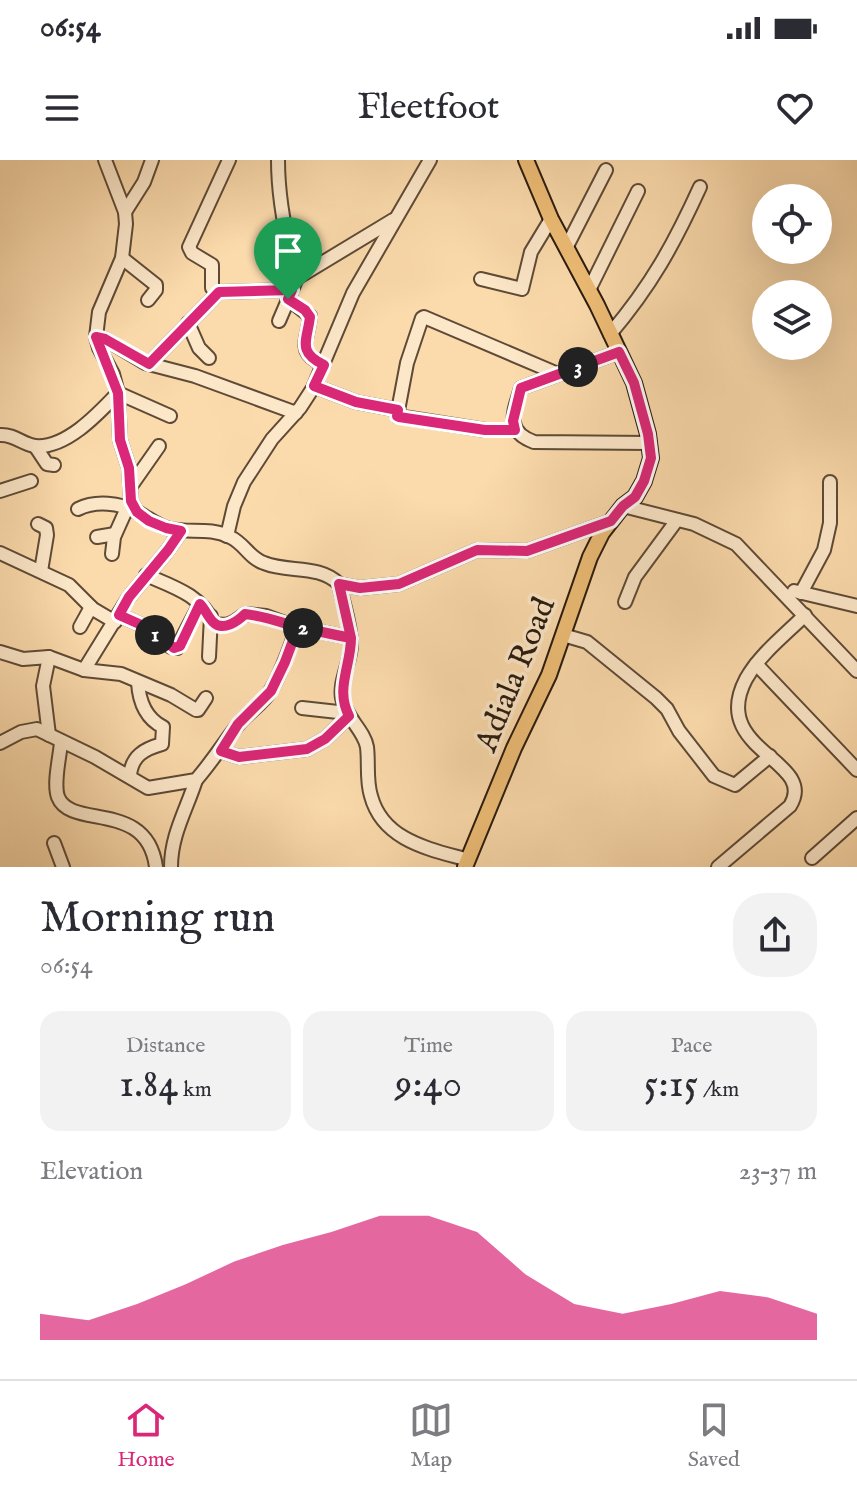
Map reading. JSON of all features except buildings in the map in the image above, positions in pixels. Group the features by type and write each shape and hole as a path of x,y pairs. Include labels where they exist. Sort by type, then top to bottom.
{"main road":[{"name":"Adiala Road","path":"466,864 514,748 549,675 590,557 611,521 635,497 651,458 634,383 551,219 526,160"}],"street":[{"path":"105,160 125,212 122,258 99,312 96,337 118,393 120,440 129,468 132,510 115,534 112,554"},
{"path":"125,212 144,182 152,160"},
{"path":"217,293 212,288 212,265 192,253 189,247 229,160"},
{"path":"278,160 278,186 292,289 310,316 306,353 312,360 324,365"},
{"path":"227,536 244,482 272,439 296,413 314,386 353,293 430,160"},
{"path":"566,248 606,170"},
{"path":"610,334 656,276 700,187"},
{"path":"589,290 638,191"},
{"path":"149,364 217,293 292,289 395,218"},
{"path":"481,279 522,289 531,252 551,219"},
{"path":"122,258 156,285 148,300"},
{"path":"279,321 292,289"},
{"path":"558,374 424,317 407,363 397,416 485,430 515,430 534,442 650,443"},
{"path":"188,323 199,348 209,358"},
{"path":"96,337 149,364 195,376 296,413"},
{"path":"515,430 513,421 521,388 619,352"},
{"path":"314,386 356,402 398,410"},
{"path":"118,393 170,416"},
{"path":"35,446 64,437 89,423 118,393"},
{"path":"0,435 14,435 35,446 47,464 54,465"},
{"path":"130,489 159,446"},
{"path":"0,491 31,481"},
{"path":"801,593 824,550 830,523 830,482"},
{"path":"78,509 99,503 132,510 158,525 181,531 210,530 241,544 265,564 327,574 339,584 360,588 399,584 477,550 527,551 611,521"},
{"path":"623,506 694,524 736,544 857,671"},
{"path":"625,602 635,577 677,520"},
{"path":"38,524 46,528 47,535 41,571"},
{"path":"84,670 146,575 181,531"},
{"path":"97,537 115,534"},
{"path":"0,553 69,585 91,607 146,627 171,647 177,648 186,635 200,604"},
{"path":"146,575 192,596 211,616 213,623 219,625 237,622 245,614 266,616 298,627 351,638"},
{"path":"339,584 351,638 349,665 342,687 343,702 366,743 368,785 373,802 380,816 402,839 466,864"},
{"path":"780,587 857,606"},
{"path":"80,627 91,607"},
{"path":"718,867 793,801 794,790 789,776 780,763 752,742 740,720 741,695 756,664 805,615"},
{"path":"209,657 211,616"},
{"path":"171,867 172,839 185,816 196,780 221,751 238,724 271,691 298,627"},
{"path":"563,635 587,642 656,698 714,776 735,785 770,756"},
{"path":"0,652 23,659 49,657 84,670 121,674 171,695 196,710 206,698"},
{"path":"49,657 43,686 49,735"},
{"path":"756,664 857,770"},
{"path":"130,775 138,754 162,744 164,737 163,727 145,712 138,682"},
{"path":"302,708 348,714"},
{"path":"221,751 239,757 307,749 325,739 348,714"},
{"path":"0,743 31,729 130,775 151,789 196,780"},
{"path":"61,742 59,800 74,812 106,817 133,828 148,843 155,856 156,867"},
{"path":"812,858 857,818"},
{"path":"54,843 63,867"}],"route":[{"path":"288,299 292,290 219,292 149,364 96,337 118,393 120,440 129,468 131,501 137,512 149,521 181,531 129,597 119,615 146,627 174,648 180,646 200,604 213,623 219,625 237,622 245,614 259,615 293,626 324,632 351,638 349,665 341,694 349,716 314,747 239,757 221,751 238,724 271,691 298,627 351,638 339,584 360,588 399,584 477,550 527,551 611,521 635,497 651,458 634,383 619,352 521,388 515,407 515,430 485,430 399,417 398,410 356,402 314,386 324,365 312,360 306,353 310,317 288,299"}]}
